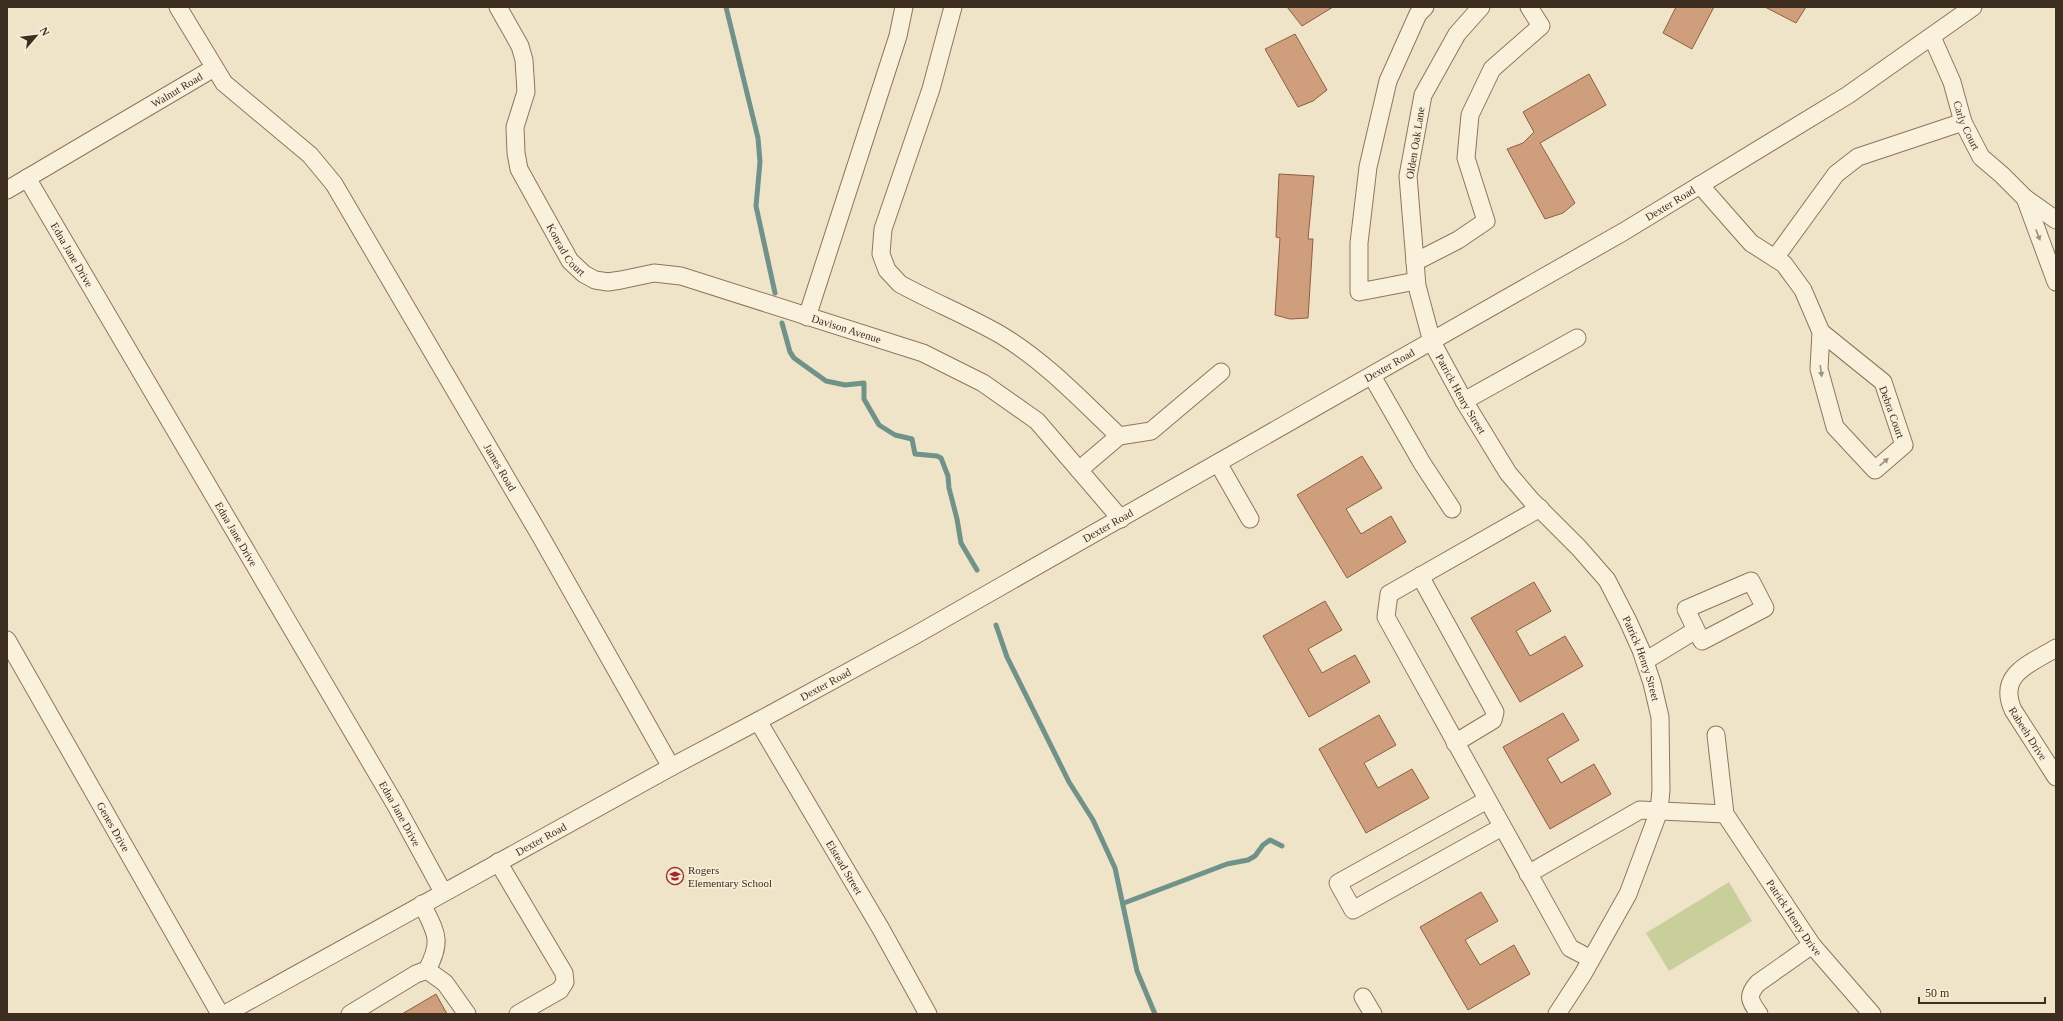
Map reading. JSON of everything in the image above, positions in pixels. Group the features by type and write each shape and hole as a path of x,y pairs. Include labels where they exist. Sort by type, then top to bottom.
{"street":[{"path":"178,7 214,68"},
{"name":"Konrad Court","path":"498,7 520,46 524,60 526,92 515,127 516,153 519,169 570,261 584,274 595,280 608,282 654,273 681,276 807,317"},
{"name":"Davison Avenue","path":"904,7 898,36 807,317 923,353 983,383 1037,421 1121,519"},
{"path":"953,7 931,89 883,229 881,254 887,270 900,284 1001,335 1030,355 1055,374 1119,436"},
{"path":"1416,281 1359,292 1359,243 1368,167 1388,81 1418,14 1425,7"},
{"name":"Olden Oak Lane","path":"1432,342 1416,281 1408,176 1423,95 1457,34 1481,7"},
{"path":"1415,262 1458,240 1486,221 1466,158 1470,115 1492,69 1541,26 1529,7"},
{"name":"Dexter Road","path":"225,1014 443,892 758,721 1121,519 1616,236 1848,95 1973,7"},
{"name":"Carly Court","path":"1932,37 1952,82 1963,122 1981,157 2002,175 2024,198 2056,220"},
{"name":"Walnut Road","path":"7,190 214,68 224,83 310,155 324,172"},
{"path":"1774,258 1836,174 1858,157 1963,122"},
{"name":"James Road","path":"324,172 334,184 367,237 545,544 671,767"},
{"name":"Edna Jane Drive","path":"27,178 317,676 395,804 443,892"},
{"name":"Debra Court","path":"1700,185 1751,243 1784,264 1803,290 1821,332 1819,369 1835,427 1875,470 1904,445 1883,382 1821,332"},
{"name":"Carly Court","path":"2024,198 2056,282"},
{"path":"1464,401 1578,338"},
{"name":"Patrick Henry Street","path":"1432,342 1464,401 1508,473 1579,548 1606,580 1628,621 1645,661 1660,717 1661,783 1659,811 1628,894 1591,959 1557,1014"},
{"path":"1079,470 1119,436 1151,431 1221,372"},
{"path":"1372,376 1422,463 1452,509"},
{"path":"1218,463 1250,519"},
{"path":"1540,508 1389,594 1386,618 1570,948 1591,959"},
{"path":"1420,576 1495,712 1493,720 1455,743"},
{"path":"1645,661 1696,630"},
{"name":"Genes Drive","path":"7,640 220,1014"},
{"name":"Rabeeh Drive","path":"2056,648 2021,669 2014,675 2008,686 2009,701 2013,710 2056,777"},
{"name":"Elstead Street","path":"758,721 881,929 928,1014"},
{"name":"Patrick Henry Drive","path":"1716,735 1726,814 1812,945 1872,1014"},
{"path":"1487,800 1338,883 1353,910 1502,827"},
{"path":"1528,874 1640,810 1726,814"},
{"path":"498,862 564,973 565,982 560,990 518,1014"},
{"path":"350,1014 416,974 426,970 436,953 437,934 422,904"},
{"path":"1758,1014 1751,1003 1750,995 1752,989 1758,983 1812,945"},
{"path":"426,970 445,983 467,1014"},
{"path":"1363,997 1373,1014"}],"green space":[{"path":"1729,882 1752,921 1669,971 1646,933"}],"building":[{"path":"1287,7 1333,7 1302,26"},
{"path":"1676,7 1714,7 1692,49 1663,33"},
{"path":"1765,7 1806,7 1796,23"},
{"path":"1295,34 1327,90 1313,101 1298,107 1265,49"},
{"path":"1589,74 1606,105 1540,143 1575,203 1563,213 1545,219 1507,149 1523,143 1534,132 1523,112"},
{"path":"1279,174 1314,176 1308,239 1313,239 1308,318 1290,319 1275,315 1280,238 1276,237"},
{"path":"1362,456 1382,488 1346,509 1361,534 1391,516 1406,542 1347,578 1297,495"},
{"path":"1534,582 1551,611 1516,631 1530,656 1565,636 1583,666 1520,702 1471,618"},
{"path":"1325,601 1342,630 1308,649 1322,673 1355,655 1370,682 1309,717 1263,636"},
{"path":"1563,713 1579,740 1547,759 1561,783 1594,764 1611,794 1550,829 1503,747"},
{"path":"1379,715 1396,745 1364,763 1378,788 1412,769 1429,798 1366,833 1319,749"},
{"path":"1481,892 1498,921 1465,940 1480,965 1514,945 1530,974 1468,1010 1420,927"},
{"path":"436,994 447,1014 402,1014"}],"waterway":[{"path":"726,7 758,138 760,162 756,206 775,293"},
{"path":"782,323 790,352 794,358 826,381 845,385 864,383 864,399 879,425 895,435 912,439 915,454 937,456 941,458 948,476 949,488 957,519 961,543 977,570"},
{"path":"996,625 1007,657 1069,782 1093,820 1115,868 1137,971 1155,1014"},
{"path":"1124,903 1227,864 1248,860 1255,856 1263,845 1270,840 1282,846"}],"place":[{"name":"Rogers Elementary School","path":"675,876"}]}
